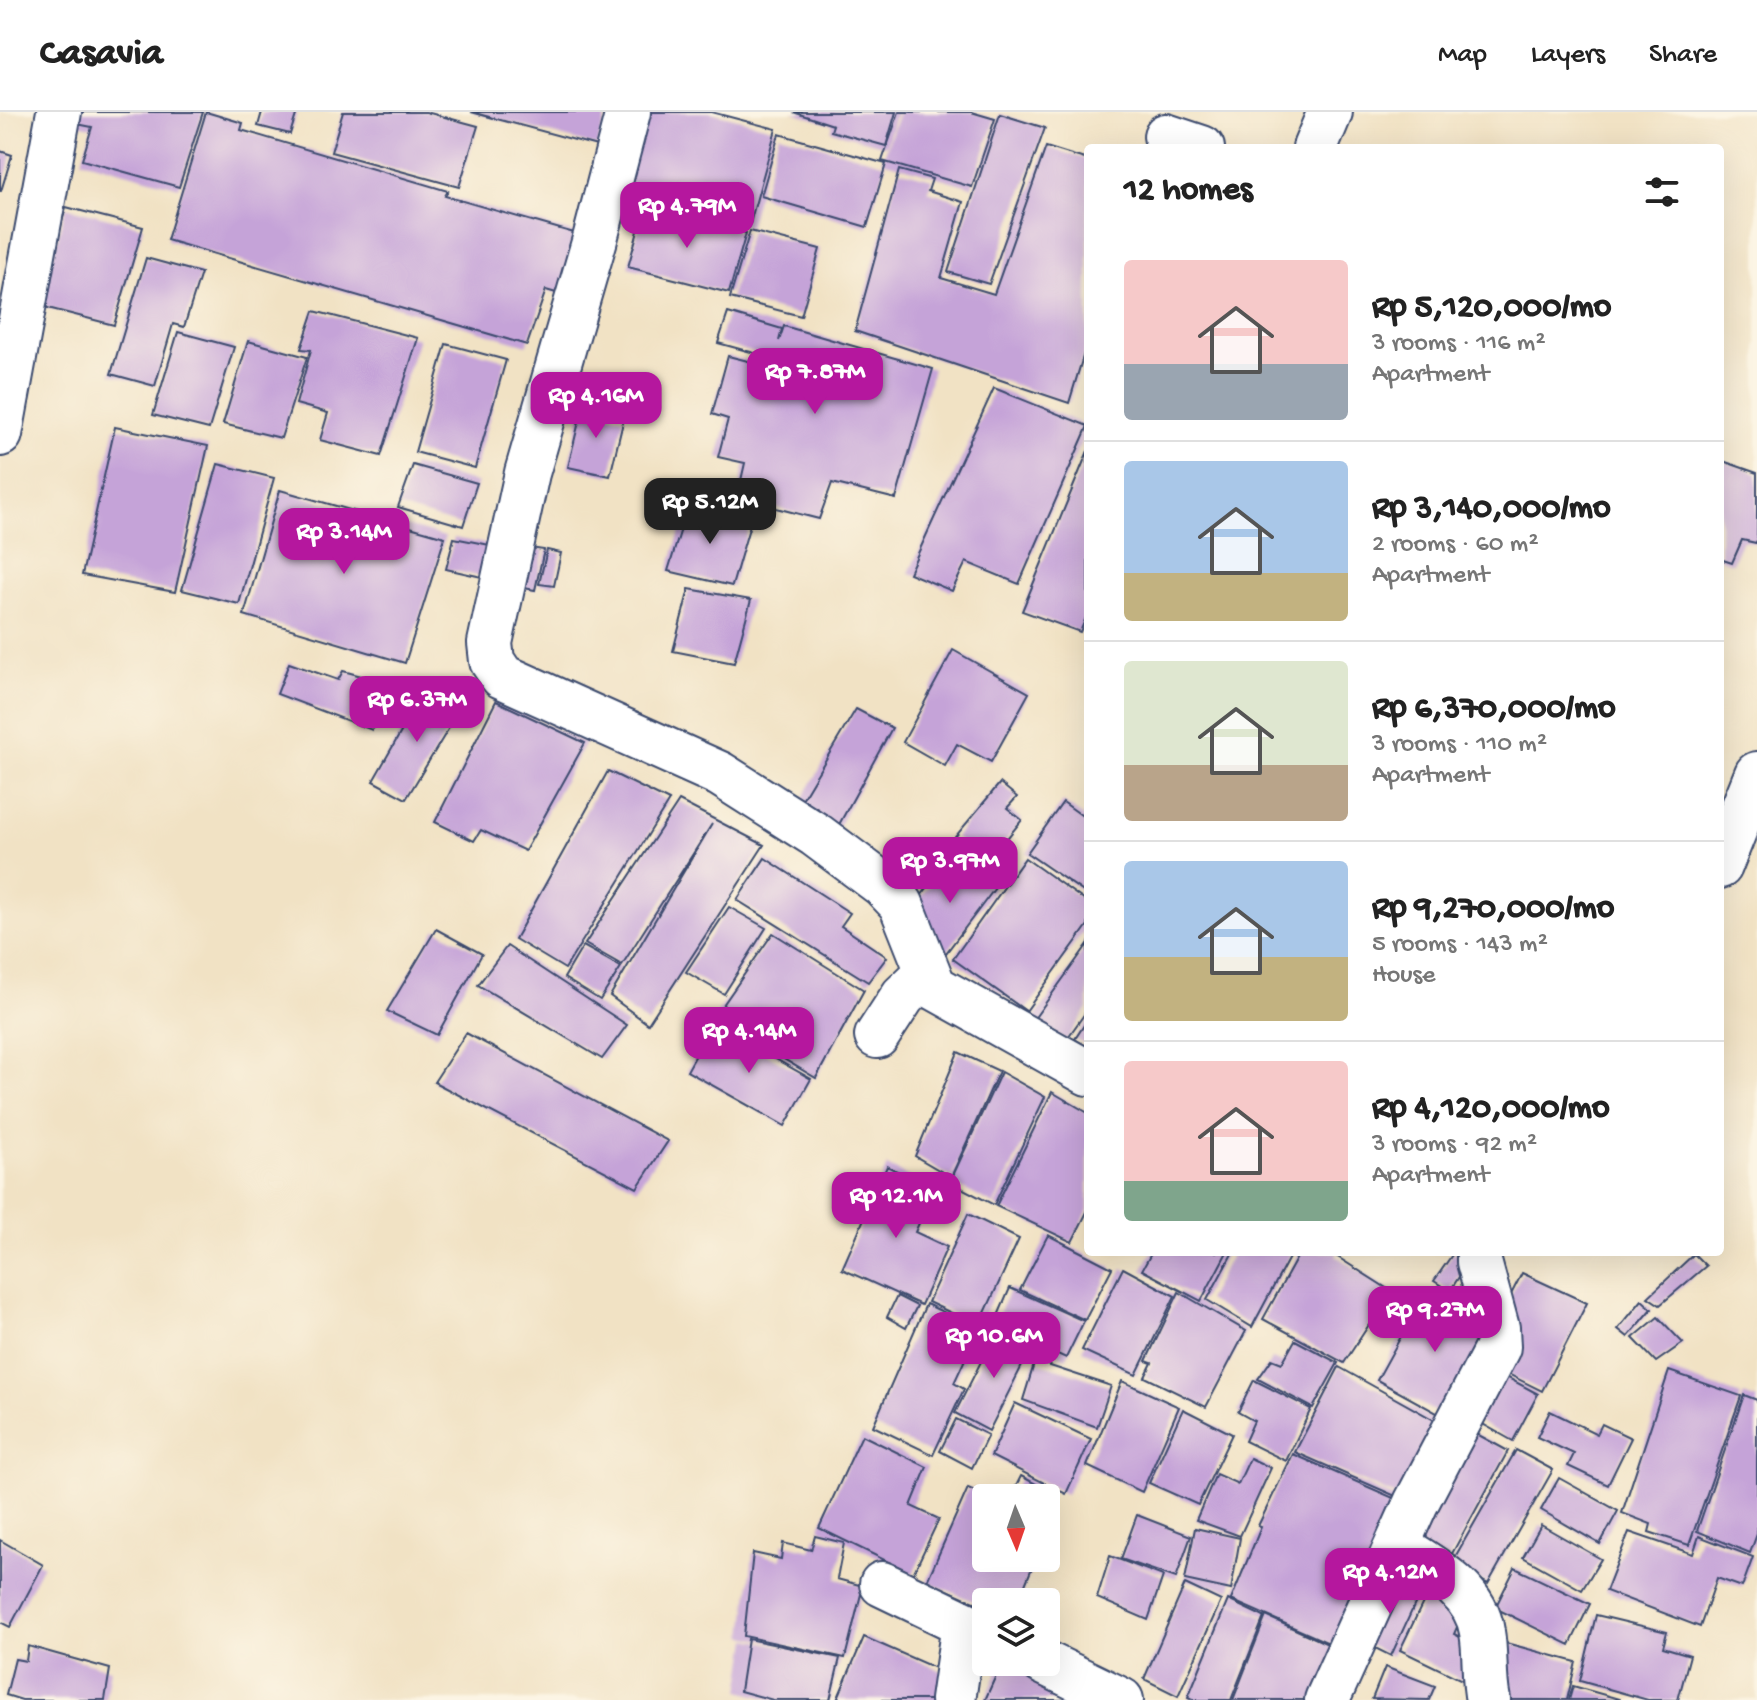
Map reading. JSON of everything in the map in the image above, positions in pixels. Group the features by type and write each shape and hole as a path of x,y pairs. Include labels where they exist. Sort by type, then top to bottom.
{"street":[{"path":"0,434 59,112"},
{"path":"628,112 595,239 527,473 490,643 492,661 502,676 582,709 720,774 816,835 883,885 901,904 934,987 1084,1071"},
{"path":"1317,144 1330,112"},
{"path":"1724,856 1757,774"},
{"path":"877,1036 903,996 927,973"},
{"path":"1327,1700 1416,1503 1498,1347 1497,1328 1480,1256"},
{"path":"1398,1546 1455,1584 1474,1609 1482,1628 1488,1700"},
{"path":"882,1584 972,1628"},
{"path":"953,1700 972,1639"},
{"path":"1060,1670 1121,1700"}],"building":[{"path":"80,112 203,112 179,187 82,160 92,127 77,124"},
{"path":"206,112 243,123 241,130 448,191 445,196 581,235 563,295 546,290 527,345 167,240"},
{"path":"262,112 297,112 290,134 258,126"},
{"path":"343,112 426,112 478,126 459,187 331,152"},
{"path":"471,112 607,112 597,146"},
{"path":"636,112 711,112 776,129 749,227 615,191"},
{"path":"793,112 896,112 886,146 831,131 833,125"},
{"path":"899,112 971,112 995,119 972,187 882,161"},
{"path":"1000,114 1045,128 989,284 948,272"},
{"path":"779,134 886,164 867,227 761,196"},
{"path":"1046,147 1084,159 1084,353 1069,403 855,331 899,170 932,179 928,191 963,202 941,278 994,294"},
{"path":"0,151 12,155 1,191 0,191"},
{"path":"645,206 746,233 729,293 628,267"},
{"path":"66,207 143,227 114,325 40,306"},
{"path":"750,231 820,249 801,316 730,298"},
{"path":"146,258 201,273 184,327 173,324 155,386 111,374"},
{"path":"314,311 418,338 381,456 320,440 328,413 296,404 311,350 301,349"},
{"path":"728,313 782,329 779,341 784,326 933,369 896,499 832,483 819,519 737,498 745,463 718,457 728,419 712,414 728,356 756,363 755,368 768,372 773,358 718,343"},
{"path":"178,332 234,347 209,429 153,415"},
{"path":"248,341 307,357 281,438 223,424"},
{"path":"446,344 506,360 475,468 415,452"},
{"path":"994,388 1084,424 1084,435 1019,584 966,562 952,591 909,573"},
{"path":"584,401 603,404 600,413 624,418 610,476 568,467"},
{"path":"115,427 208,446 175,592 82,575"},
{"path":"1084,461 1084,622 1080,632 1022,611"},
{"path":"1724,461 1757,473 1757,540 1756,543 1742,540 1732,563 1724,560"},
{"path":"218,464 274,478 239,604 182,590"},
{"path":"413,465 477,483 463,526 398,507"},
{"path":"280,490 445,537 405,663 244,615"},
{"path":"688,506 751,521 732,586 668,571"},
{"path":"454,538 490,545 482,577 446,569"},
{"path":"523,547 544,550 535,590 513,586"},
{"path":"547,550 561,553 554,586 539,584"},
{"path":"689,589 751,600 734,663 673,651"},
{"path":"953,650 1029,693 991,762 957,744 945,766 903,742"},
{"path":"289,663 338,680 343,671 391,684 372,730 277,694"},
{"path":"425,690 461,708 406,799 373,781"},
{"path":"496,701 585,743 525,851 481,830 474,841 435,822"},
{"path":"856,709 892,728 836,830 792,816"},
{"path":"608,771 669,801 565,969 515,939"},
{"path":"1000,783 1017,797 1007,808 1022,820 987,863 955,837"},
{"path":"679,801 764,845 648,1024 610,996 712,824 622,965 585,944"},
{"path":"1063,802 1084,817 1084,892 1027,853"},
{"path":"952,855 995,888 937,965 922,954 937,933 909,912"},
{"path":"765,858 850,913 841,926 887,957 868,982 737,900"},
{"path":"1025,858 1084,900 1084,931 1026,1011 953,959"},
{"path":"729,907 766,928 724,994 686,972"},
{"path":"436,929 482,954 437,1035 387,1011"},
{"path":"773,933 864,990 816,1078 714,1018"},
{"path":"507,946 627,1025 602,1059 478,985"},
{"path":"583,946 621,967 600,1000 564,978"},
{"path":"1084,950 1084,1015 1066,1040 1034,1019"},
{"path":"713,1024 811,1079 785,1126 687,1071"},
{"path":"1084,1025 1084,1045 1075,1039"},
{"path":"466,1033 668,1141 637,1188 434,1082"},
{"path":"958,1052 999,1071 951,1177 915,1156"},
{"path":"1001,1072 1045,1097 994,1205 950,1182"},
{"path":"1052,1092 1084,1111 1084,1218 1072,1242 996,1206"},
{"path":"887,1166 934,1190 915,1232 947,1247 921,1305 842,1269"},
{"path":"968,1214 1019,1239 979,1326 928,1302"},
{"path":"1048,1235 1112,1268 1085,1320 1020,1290"},
{"path":"1150,1256 1225,1256 1201,1301 1142,1270"},
{"path":"1231,1256 1290,1256 1252,1327 1207,1300"},
{"path":"1298,1256 1336,1256 1391,1291 1344,1363 1263,1319"},
{"path":"1451,1256 1461,1256 1469,1261 1450,1291 1434,1281"},
{"path":"1692,1256 1706,1266 1660,1305 1648,1297"},
{"path":"1123,1268 1175,1296 1136,1375 1082,1350"},
{"path":"1522,1273 1587,1303 1542,1391 1498,1369 1498,1320"},
{"path":"1010,1288 1084,1321 1066,1358 994,1325"},
{"path":"1426,1291 1492,1328 1444,1417 1377,1380"},
{"path":"1179,1292 1246,1331 1206,1407 1145,1377 1152,1363 1146,1361"},
{"path":"897,1296 917,1306 906,1328 887,1317"},
{"path":"1642,1300 1652,1309 1628,1337 1618,1329"},
{"path":"926,1304 979,1329 954,1383 964,1389 933,1455 873,1426"},
{"path":"1658,1317 1683,1343 1656,1362 1633,1338"},
{"path":"998,1328 1032,1346 989,1431 955,1413"},
{"path":"1295,1340 1338,1363 1313,1408 1258,1379 1272,1359 1282,1363"},
{"path":"1035,1361 1111,1386 1097,1427 1023,1400"},
{"path":"1339,1367 1441,1424 1400,1498 1295,1452"},
{"path":"1669,1371 1741,1396 1689,1545 1649,1532 1651,1524 1622,1513"},
{"path":"1497,1372 1538,1394 1513,1441 1472,1418"},
{"path":"1254,1380 1311,1409 1286,1461 1245,1441 1254,1421 1238,1412"},
{"path":"1122,1381 1179,1407 1142,1492 1087,1466"},
{"path":"1744,1395 1757,1400 1757,1534 1750,1553 1697,1531"},
{"path":"1015,1403 1091,1439 1066,1494 1060,1491 1060,1484 1046,1484 991,1456"},
{"path":"1183,1409 1232,1434 1198,1505 1149,1483"},
{"path":"1550,1411 1597,1434 1602,1424 1631,1438 1608,1485 1568,1466 1574,1454 1537,1437"},
{"path":"956,1419 988,1435 972,1468 940,1451"},
{"path":"1464,1427 1508,1451 1448,1561 1404,1537"},
{"path":"862,1435 927,1467 911,1506 939,1519 913,1574 819,1528"},
{"path":"1516,1450 1553,1470 1488,1584 1451,1564"},
{"path":"1293,1454 1398,1500 1376,1576 1355,1569 1368,1574 1338,1647 1231,1600 1261,1527 1258,1526"},
{"path":"1250,1458 1271,1468 1240,1536 1196,1520 1216,1474 1238,1484"},
{"path":"1021,1476 1036,1484 1017,1484"},
{"path":"1559,1478 1618,1511 1600,1544 1541,1510"},
{"path":"968,1488 972,1490 972,1572 1030,1572 1024,1588 972,1588 972,1601 927,1581"},
{"path":"1137,1515 1191,1536 1176,1578 1121,1559"},
{"path":"1541,1525 1601,1559 1582,1590 1523,1557"},
{"path":"1195,1528 1240,1538 1231,1590 1185,1580"},
{"path":"1629,1532 1693,1554 1699,1536 1753,1557 1742,1587 1717,1578 1700,1627 1606,1591"},
{"path":"815,1536 844,1543 837,1579 863,1586 845,1658 744,1636 753,1553 781,1559 783,1543 811,1550"},
{"path":"0,1540 43,1565 10,1627 0,1622"},
{"path":"1110,1556 1163,1576 1148,1620 1097,1598"},
{"path":"1515,1568 1590,1604 1570,1645 1495,1608"},
{"path":"1388,1577 1420,1593 1391,1656 1359,1640"},
{"path":"1185,1584 1221,1601 1178,1696 1144,1679"},
{"path":"1430,1588 1466,1606 1454,1634 1482,1648 1466,1682 1400,1650"},
{"path":"1228,1600 1264,1617 1231,1700 1194,1700 1188,1697"},
{"path":"1596,1615 1667,1632 1663,1647 1690,1655 1678,1700 1648,1700 1580,1681"},
{"path":"1266,1616 1341,1650 1322,1700 1233,1700"},
{"path":"864,1637 951,1675 939,1700 837,1700"},
{"path":"748,1639 840,1658 830,1700 773,1700 740,1691"},
{"path":"1506,1643 1576,1662 1567,1700 1493,1700"},
{"path":"28,1646 110,1669 105,1700 22,1700 6,1695 15,1659 26,1661"},
{"path":"1385,1667 1435,1686 1429,1700 1372,1699"},
{"path":"996,1676 1038,1676 1094,1700 985,1700"},
{"path":"1573,1686 1619,1699 1619,1700 1569,1700"}]}
